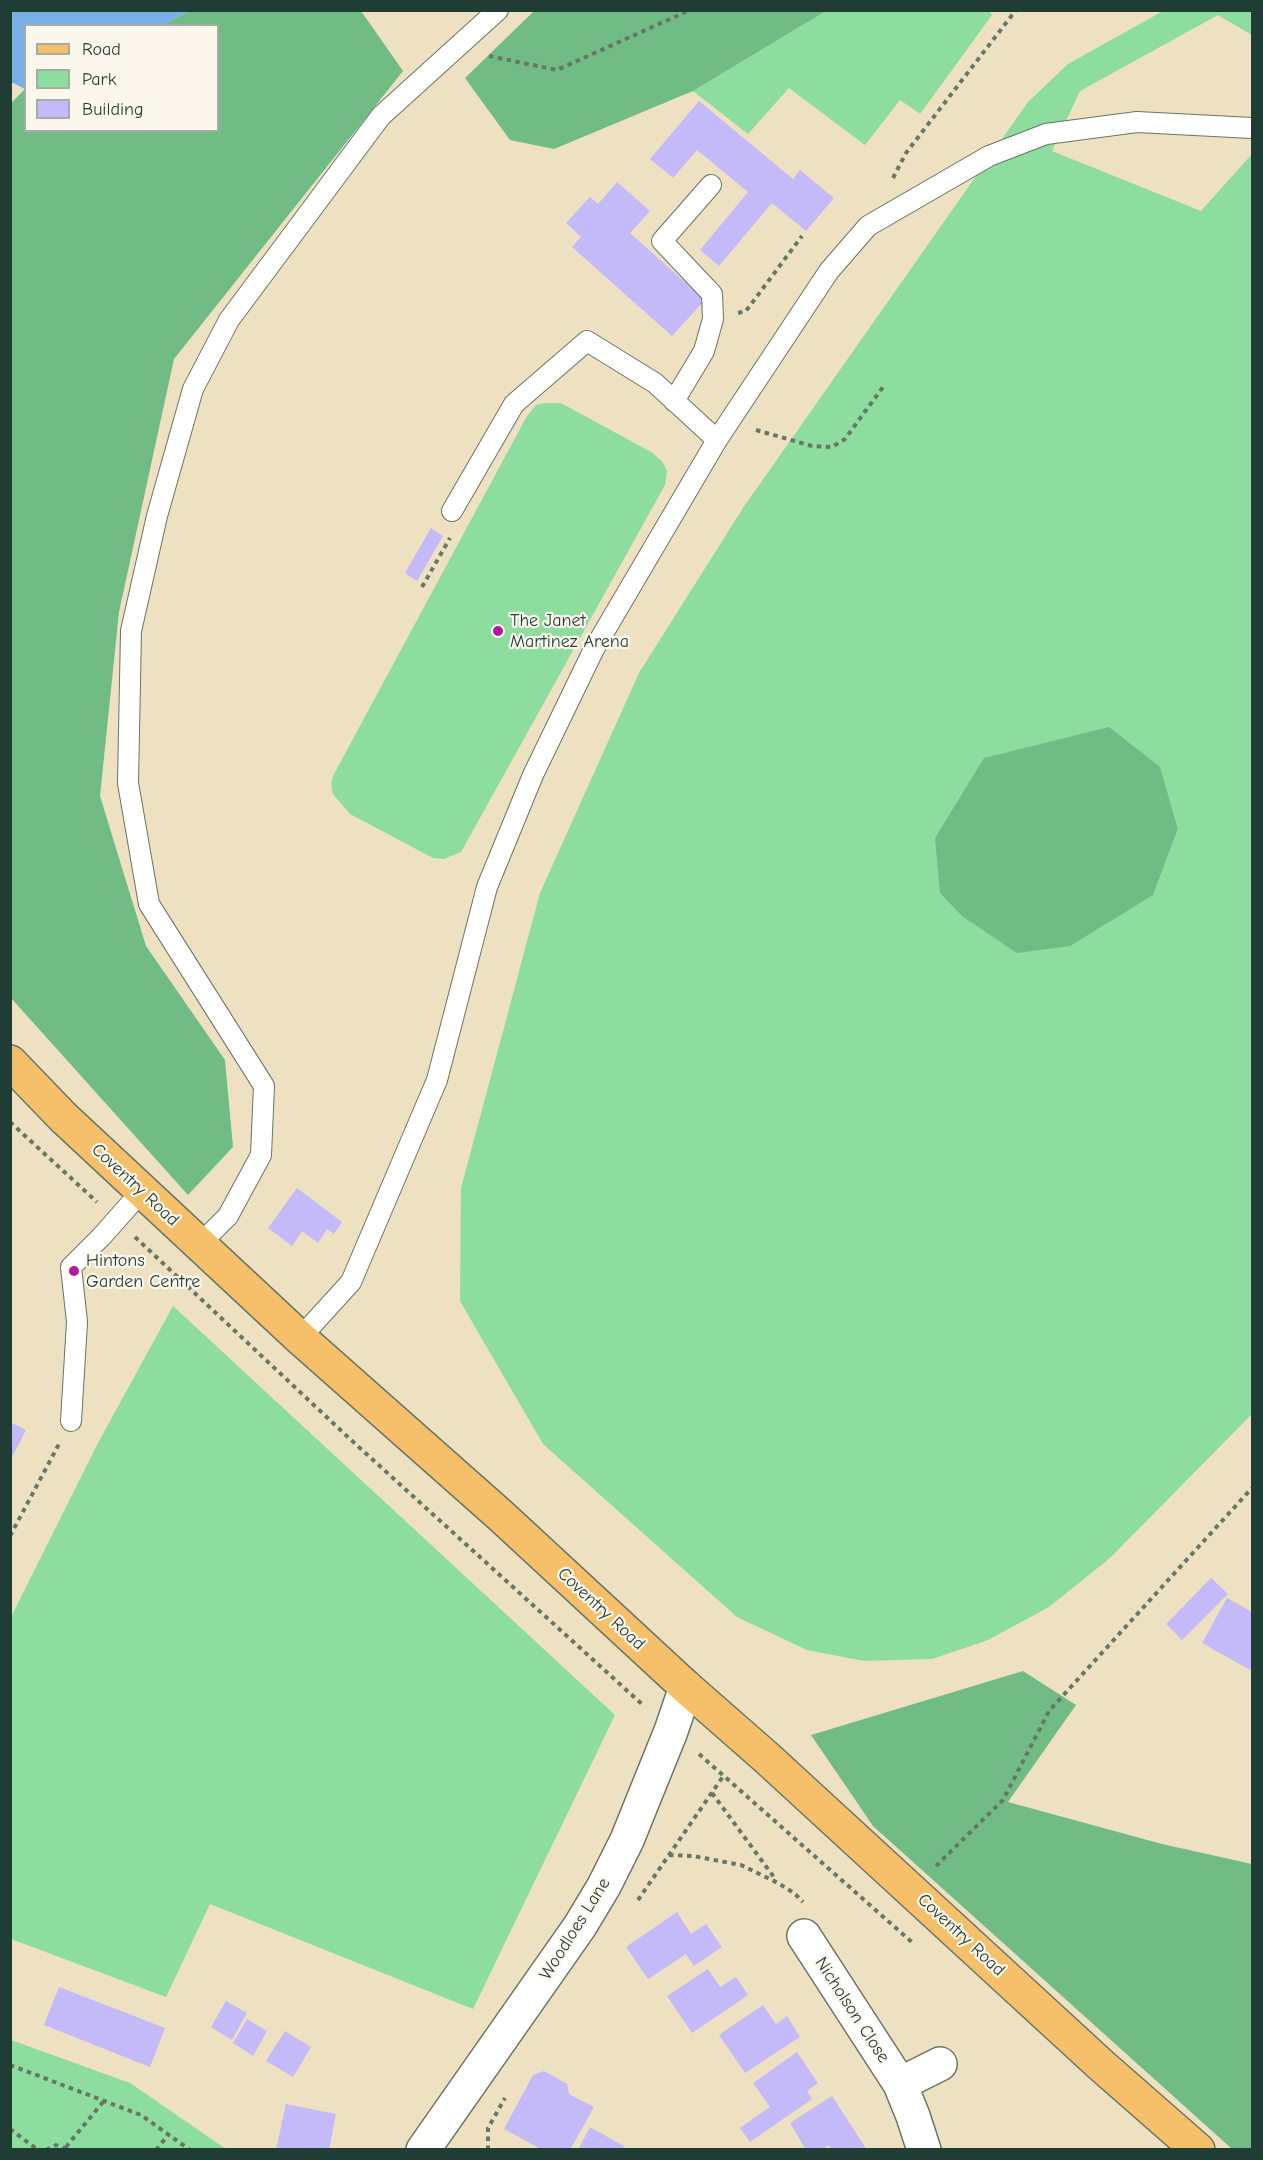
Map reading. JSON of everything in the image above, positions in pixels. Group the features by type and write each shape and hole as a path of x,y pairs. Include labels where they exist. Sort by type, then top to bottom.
{"main road":[{"name":"Coventry Road","path":"10,1062 63,1118 300,1338 500,1515 686,1687 914,1892 1101,2066 1198,2150"}],"street":[{"name":"Woodloes Lane","path":"423,2150 573,1935 604,1886 627,1840 671,1731 686,1687"},
{"name":"Nicholson Close","path":"804,1936 900,2084 924,2150"},
{"path":"900,2084 940,2064"}],"lane":[{"path":"199,1245 228,1216 261,1155 264,1086 149,904 128,783 131,630 157,516 194,389 228,320 381,116 498,10"},
{"path":"300,1338 351,1282 437,1080 487,887 532,775 594,649 721,433 830,271 868,226 989,156 1046,134 1137,122 1252,128"},
{"path":"674,401 704,351 713,319 712,294 662,241 711,185"},
{"path":"452,511 514,404 587,342 655,383 674,401 721,433"},
{"path":"70,1421 77,1322 71,1267 141,1192"}],"path":[{"path":"463,42 487,56 557,70 690,10"},
{"path":"868,226 906,153 1016,10"},
{"path":"713,319 746,311 802,236"},
{"path":"721,433 765,431 812,446 832,447 845,439 884,387"},
{"path":"422,587 451,537"},
{"path":"10,1122 350,1439 671,1731 724,1775 923,1952"},
{"path":"10,1536 70,1421"},
{"path":"914,1892 934,1868 1003,1800 1049,1711 1252,1488"},
{"path":"712,1793 778,1883"},
{"path":"669,1855 693,1856 741,1865 778,1883 794,1893 813,1913 798,1925 804,1936"},
{"path":"10,2065 141,2115 190,2150"},
{"path":"46,2150 56,2145 68,2148 103,2102"},
{"path":"10,2129 38,2150"},
{"path":"156,2150 169,2134"}],"green space":[{"path":"989,10 992,15 920,114 900,100 865,145 789,88 748,134 693,91 826,11"},
{"path":"189,11 361,11 403,71 174,359 119,612 100,796 146,946 225,1060 233,1147 188,1195 11,998 10,104 24,90 24,132 219,132 219,24 165,24"},
{"path":"534,11 826,11 693,91 554,149 510,140 465,78"},
{"path":"1163,11 1252,11 1252,35 1218,15 1080,91 1052,151 1201,211 1252,154 1252,1414 1110,1558 1049,1607 988,1640 932,1659 864,1661 807,1650 737,1617 543,1444 460,1301 461,1188 540,893 639,673 743,508 1028,102 1068,64","holes":["1159,767 1178,829 1153,895"]},
{"name":"The Janet Martinez Arena","path":"561,403 651,452 662,461 667,471 665,485 461,852 444,859 433,858 350,814 333,794 331,785 333,776 527,416 536,405"},
{"path":"1109,727 1160,767 1178,829 1153,895 1070,946 1017,953 962,916 940,893 935,838 984,758"},
{"path":"173,1306 615,1715 473,2009 210,1904 166,1997 11,1939 11,1617 98,1443"},
{"path":"1023,1671 1076,1705 1008,1802 1162,1844 1252,1864 1252,2149 1232,2149 873,1826 811,1735"},
{"path":"11,2040 130,2083 226,2149 11,2149"}],"water":[{"path":"11,10 189,11 165,24 24,24 24,88 11,82"}],"building":[{"path":"699,101 793,179 800,170 834,198 806,231 772,203 719,266 700,250 748,192 697,150 673,178 650,159"},
{"path":"617,182 650,211 630,233 705,300 672,336 572,247 581,237 566,223 590,197 598,204"},
{"path":"431,528 443,536 417,581 405,573"},
{"path":"297,1188 342,1222 334,1234 327,1229 318,1243 302,1231 292,1246 268,1228"},
{"path":"10,1422 26,1430 10,1461"},
{"path":"1211,1578 1228,1594 1182,1640 1166,1624"},
{"path":"1227,1598 1252,1612 1252,1671 1202,1643"},
{"path":"677,1912 691,1934 706,1924 722,1947 694,1966 686,1954 648,1979 626,1947"},
{"path":"708,1969 720,1987 736,1977 748,1995 692,2033 667,1996"},
{"path":"59,1987 165,2028 150,2067 44,2025"},
{"path":"226,2001 247,2013 232,2040 211,2027"},
{"path":"763,2005 776,2024 787,2016 800,2037 745,2073 719,2035"},
{"path":"247,2019 267,2031 253,2056 233,2043"},
{"path":"285,2031 311,2047 293,2077 266,2061"},
{"path":"797,2052 818,2083 807,2091 812,2099 750,2142 740,2128 770,2107 753,2083"},
{"path":"544,2071 567,2084 569,2094 594,2107 570,2150 543,2150 504,2129 533,2075"},
{"path":"832,2096 867,2150 832,2150 829,2145 821,2150 806,2150 790,2123"},
{"path":"286,2104 336,2114 329,2150 276,2150"},
{"path":"590,2127 624,2146 622,2150 578,2150"}],"place":[{"name":"The Janet Martinez Arena","path":"498,631"},
{"name":"Hintons Garden Centre","path":"74,1271"}]}
